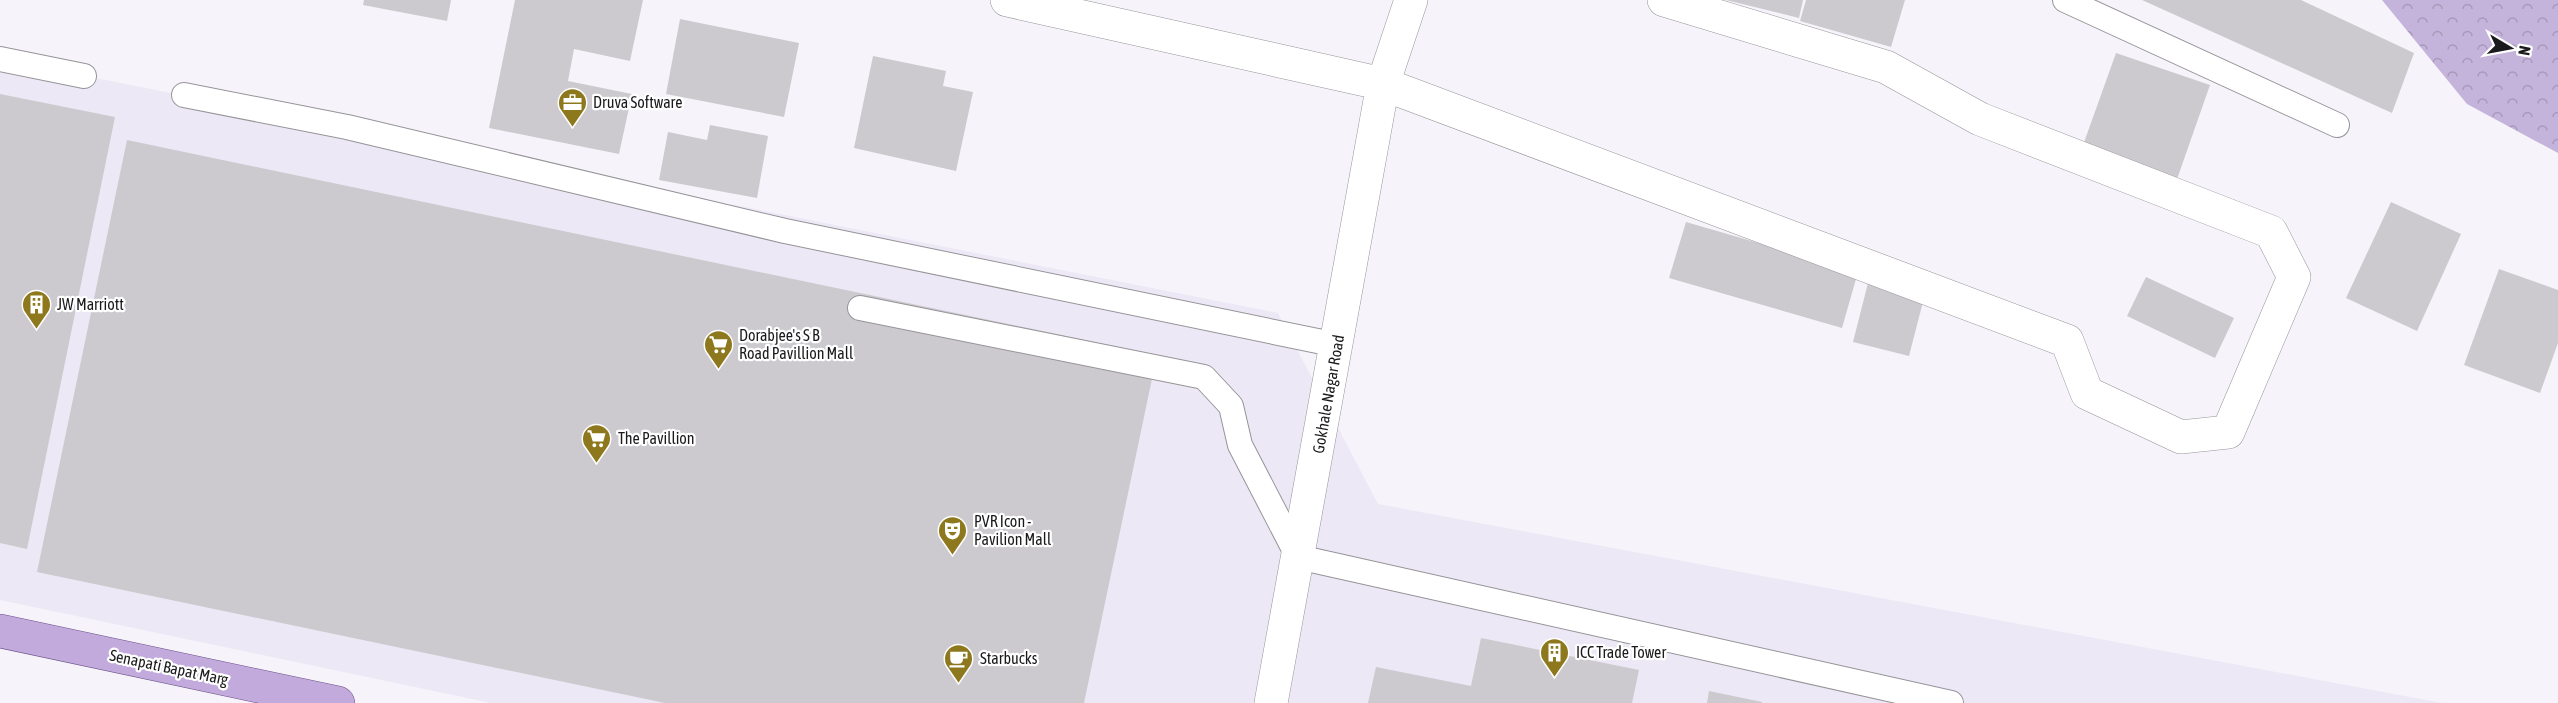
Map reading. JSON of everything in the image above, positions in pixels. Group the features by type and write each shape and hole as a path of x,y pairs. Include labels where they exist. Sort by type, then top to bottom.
{"main road":[{"name":"Senapati Bapat Marg","path":"0,631 338,703"}],"street":[{"path":"1007,0 1383,84 2067,341 2087,393 2181,437 2228,432 2294,277 2271,232 1980,119 1886,67 1664,0"},
{"name":"Gokhale Nagar Road","path":"1271,703 1383,84 1411,0"}],"lane":[{"path":"2065,0 2337,125"},
{"path":"0,59 84,75"},
{"path":"184,95 347,127 785,231 1336,345"},
{"path":"860,308 1204,376 1231,406 1240,445 1298,558 1951,703"}],"shaded area":[{"path":"0,59 1278,313 1378,504 2442,703 491,703 0,600"}],"green space":[{"path":"2382,0 2558,0 2558,153 2467,104"}],"building":[{"path":"364,0 451,0 447,21 363,5"},
{"path":"515,0 643,0 630,61 574,49 568,81 632,94 619,154 489,128"},
{"path":"1726,0 1803,0 1799,18"},
{"path":"1806,0 1905,0 1891,47 1800,21"},
{"path":"2142,0 2301,0 2414,53 2392,113"},
{"path":"680,19 799,43 784,117 666,94"},
{"path":"2116,53 2210,85 2176,182 2082,148"},
{"path":"873,56 946,71 943,86 973,92 956,171 854,148"},
{"name":"JW Marriott","path":"0,94 115,117 27,549 0,543"},
{"path":"710,125 768,136 757,198 659,180 668,132 707,140"},
{"name":"The Pavillion","path":"127,140 1157,355 1084,703 665,703 37,572"},
{"path":"2391,202 2461,234 2417,331 2346,298"},
{"path":"1686,222 1858,272 1842,328 1669,278"},
{"path":"2499,269 2558,290 2558,343 2540,393 2464,365"},
{"path":"2146,277 2234,318 2215,358 2127,316"},
{"path":"1869,279 1925,294 1909,356 1853,342"},
{"name":"ICC Trade Tower","path":"1481,638 1639,670 1632,703 1368,703 1376,667 1471,686"},
{"path":"1709,691 1762,702 1762,703 1707,703"}],"place":[{"name":"Druva Software","path":"572,128"},
{"name":"JW Marriott","path":"36,330"},
{"name":"Dorabjee's S B Road Pavillion Mall","path":"718,370"},
{"name":"The Pavillion","path":"597,464"},
{"name":"PVR Icon - Pavilion Mall","path":"953,556"},
{"name":"ICC Trade Tower","path":"1555,678"},
{"name":"Starbucks","path":"959,684"}]}
